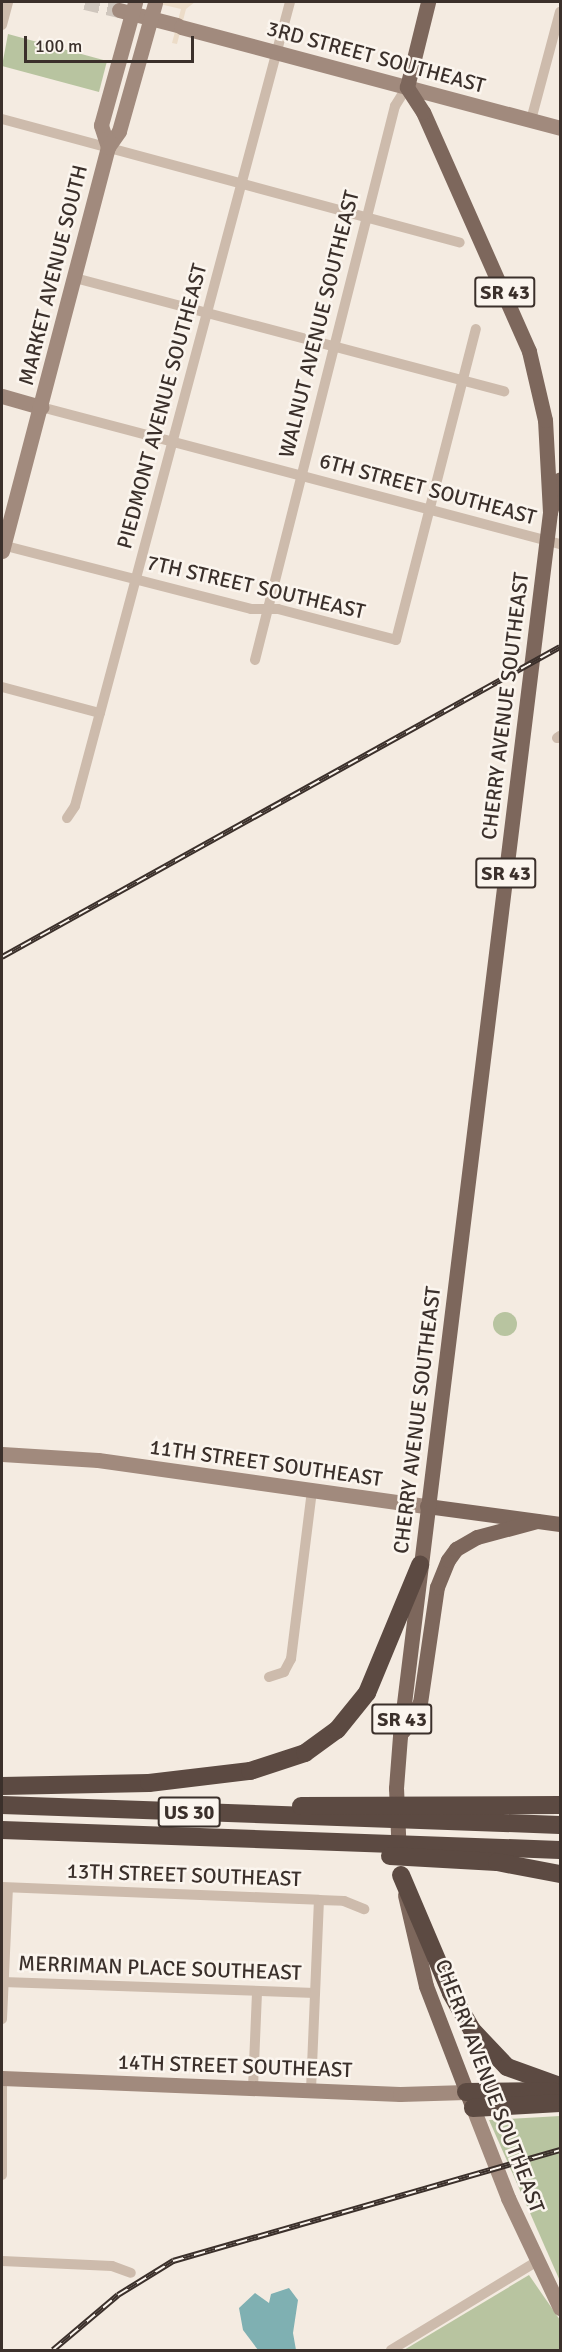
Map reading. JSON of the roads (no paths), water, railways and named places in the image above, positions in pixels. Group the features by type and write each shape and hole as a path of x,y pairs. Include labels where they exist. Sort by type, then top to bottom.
{"highway":[{"path":"2,1786 149,1783 250,1771 305,1753 337,1730 367,1693 420,1565"},
{"name":"US 30","path":"2,1805 216,1813 425,1813"},
{"path":"425,1813 561,1805"},
{"path":"425,1813 561,1825"},
{"name":"US 30","path":"2,1830 239,1839 427,1852 561,1850"},
{"path":"427,1852 561,1874"},
{"path":"401,1875 451,1993 471,2030 507,2067 531,2079 561,2086"},
{"path":"470,2100 561,2091"},
{"path":"470,2100 561,2103"}],"main road":[{"name":"WALNUT AVENUE SOUTHEAST","path":"407,87 428,2"},
{"name":"CHERRY AVENUE SOUTHEAST","path":"407,87 423,112 529,351 545,420 550,512 427,1506 396,1788 401,1875 426,1986 470,2100"},
{"name":"CHERRY AVENUE SOUTHEAST","path":"550,512 561,480"},
{"name":"11TH STREET SOUTHEAST","path":"427,1506 561,1524"},
{"path":"400,1736 420,1703 437,1587 448,1560 456,1549 477,1537 537,1521"}],"street":[{"path":"2,25 8,2"},
{"name":"PIEDMONT AVENUE SOUTHEAST","path":"67,818 75,806 290,2"},
{"name":"3RD STREET SOUTHEAST","path":"139,9 179,26 561,128"},
{"name":"MARKET AVENUE SOUTH","path":"108,147 101,125 139,9"},
{"name":"MARKET AVENUE SOUTH","path":"2,547 41,407 108,147 119,131 128,99 139,9"},
{"path":"531,120 561,12"},
{"name":"WALNUT AVENUE SOUTHEAST","path":"255,660 369,219 395,106 407,87"},
{"path":"110,94 128,99"},
{"path":"2,119 460,243"},
{"path":"75,278 504,391"},
{"path":"431,510 477,330"},
{"path":"2,396 41,407"},
{"name":"6TH STREET SOUTHEAST","path":"41,407 561,544"},
{"name":"7TH STREET SOUTHEAST","path":"2,547 250,609 268,609 396,640 431,510"},
{"path":"2,687 100,713"},
{"name":"11TH STREET SOUTHEAST","path":"2,1454 88,1459 427,1506"},
{"path":"269,1677 284,1672 291,1659 312,1490"},
{"path":"2,2019 4,1888"},
{"name":"13TH STREET SOUTHEAST","path":"4,1888 344,1901 364,1909"},
{"path":"311,2090 319,1900"},
{"name":"MERRIMAN PLACE SOUTHEAST","path":"3,1982 315,1994"},
{"path":"253,2088 257,1991"},
{"path":"2,2078 2,2175"},
{"name":"14TH STREET SOUTHEAST","path":"2,2078 311,2090 470,2100"},
{"name":"CHERRY AVENUE SOUTHEAST","path":"470,2100 536,2262 561,2308"},
{"path":"2,2261 112,2266 131,2273"},
{"path":"391,2350 536,2262"}],"water":[{"path":"289,2288 298,2300 293,2333 296,2350 258,2350 243,2330 239,2308 255,2293 269,2303 271,2294"}],"tunnel":[{"path":"85,2 119,10"}],"railway":[{"path":"2,957 560,647"},
{"path":"53,2350 118,2295 173,2261 560,2150"}]}
